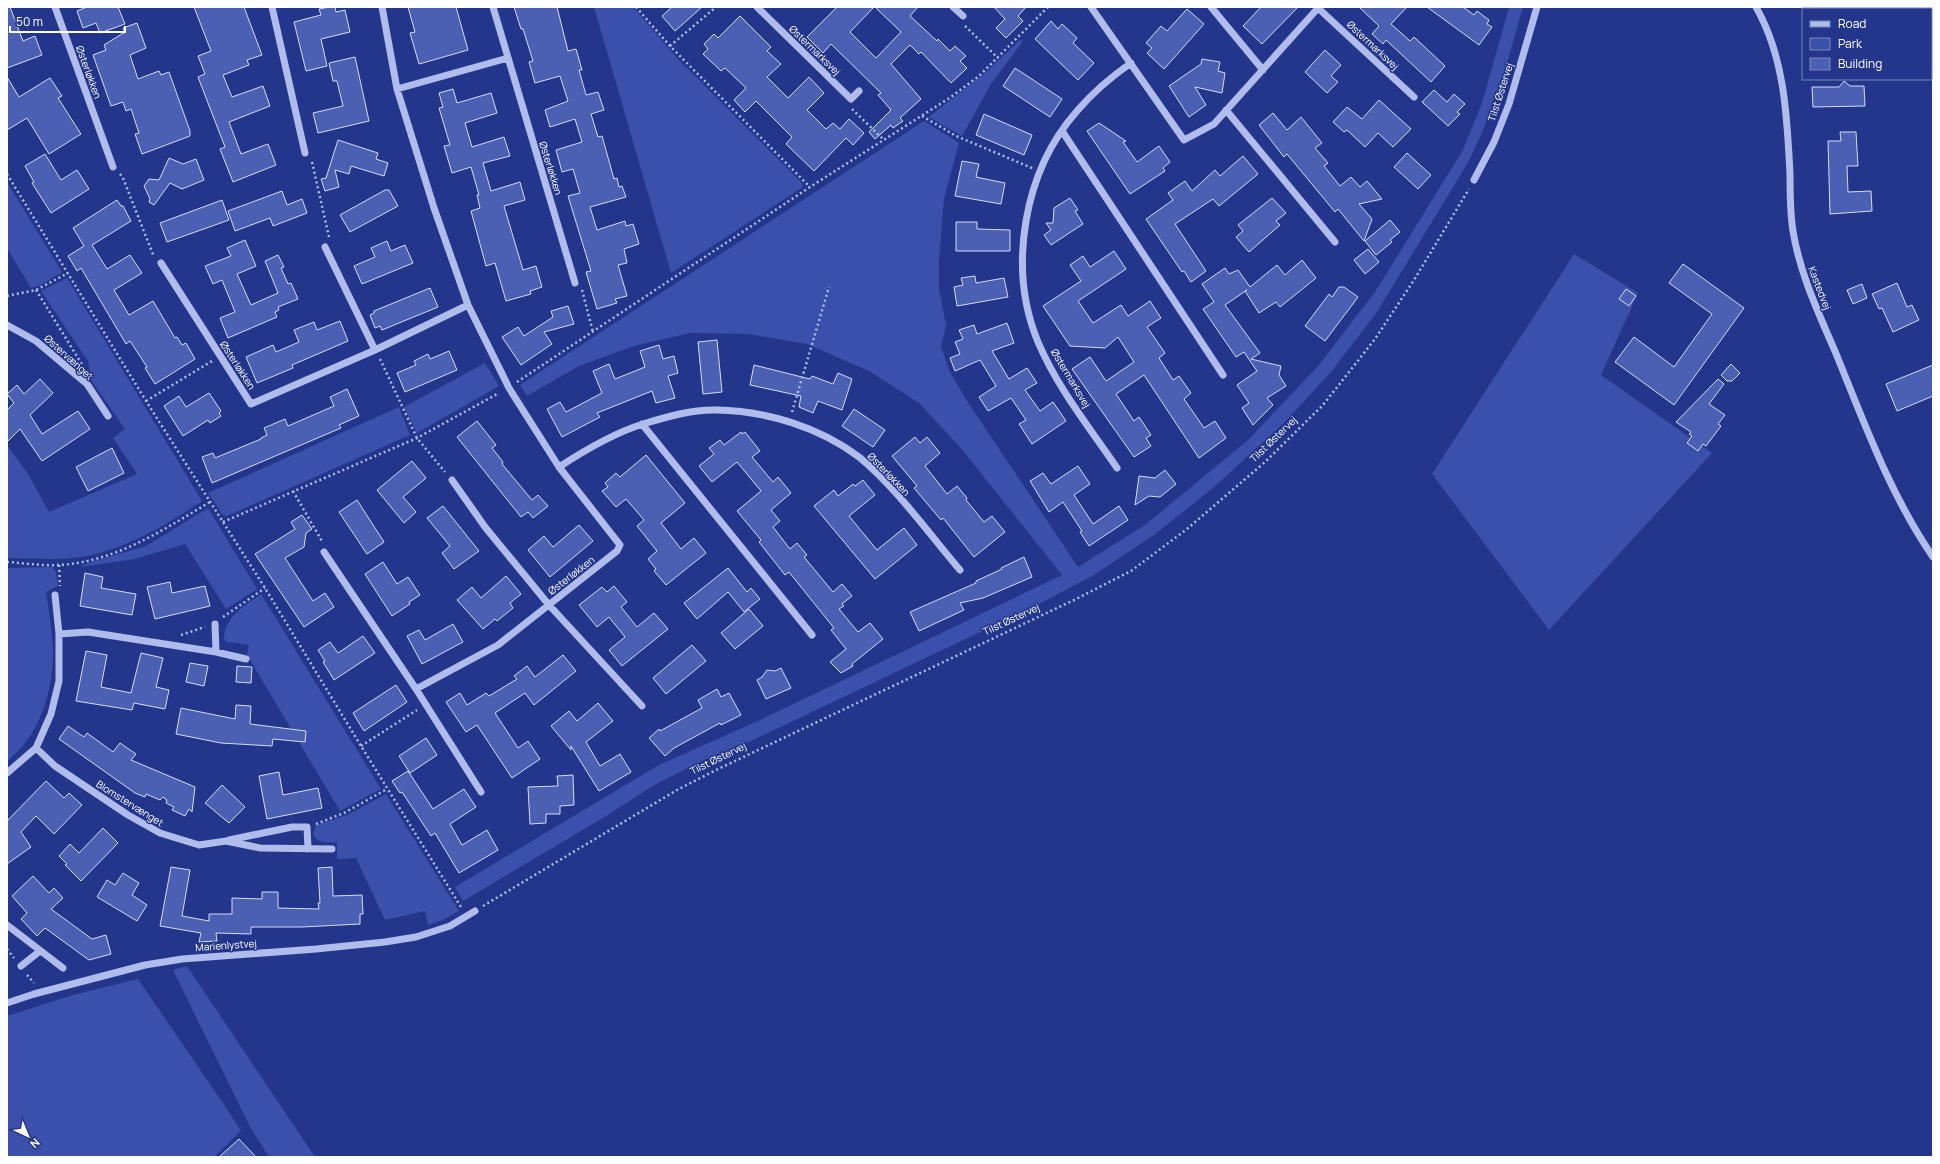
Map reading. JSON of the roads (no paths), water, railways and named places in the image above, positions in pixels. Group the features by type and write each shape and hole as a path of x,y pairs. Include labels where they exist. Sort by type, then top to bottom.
{"street":[{"name":"Østerløkken","path":"55,7 113,167"},
{"path":"272,7 305,153"},
{"name":"Østerløkken","path":"382,7 397,89 434,208 468,305 508,388 560,466 620,545 617,551 498,645 416,690"},
{"name":"Østerløkken","path":"493,7 575,283"},
{"name":"Østermarksvej","path":"757,7 851,99 859,91"},
{"path":"953,7 963,16"},
{"name":"Østermarksvej","path":"1091,7 1184,140 1214,124 1318,7 1414,97"},
{"path":"1211,7 1263,70"},
{"name":"Tilst Østervej","path":"1474,180 1494,142 1508,104 1537,7"},
{"name":"Kastedvej","path":"1756,7 1768,32 1783,88 1787,117 1793,230 1799,261 1852,395 1898,500 1933,557"},
{"path":"397,89 508,58"},
{"name":"Østermarksvej","path":"1117,468 1050,368 1038,340 1028,308 1023,278 1023,249 1033,189 1040,171 1062,131 1076,111 1094,92 1131,63"},
{"path":"1226,110 1335,242"},
{"path":"1062,131 1223,375"},
{"path":"325,247 375,350"},
{"name":"Østerløkken","path":"162,263 251,404 375,350 468,305"},
{"name":"Østervænget","path":"7,325 36,341 86,384 108,416"},
{"name":"Østerløkken","path":"560,466 609,438 642,424 678,415 716,410 761,414 801,426 835,441 859,457 893,491 960,570"},
{"path":"642,424 812,635"},
{"name":"Østerløkken","path":"452,480 485,527 549,605 642,706"},
{"path":"324,552 416,690 481,792"},
{"path":"7,773 36,748 51,714 59,682 59,634 55,595"},
{"path":"215,624 216,652"},
{"path":"59,634 88,632 216,652 246,659"},
{"name":"Blomstervænget","path":"36,748 55,766 128,815 160,833 199,845 226,841 292,827 307,827 308,849"},
{"name":"Blomstervænget","path":"226,841 260,848 332,849"},
{"name":"Marienlystvej","path":"7,1003 34,994 144,965 182,959 316,949 385,942 416,937 450,926 475,911"},
{"path":"7,925 64,968"},
{"path":"21,966 40,951"}]}
